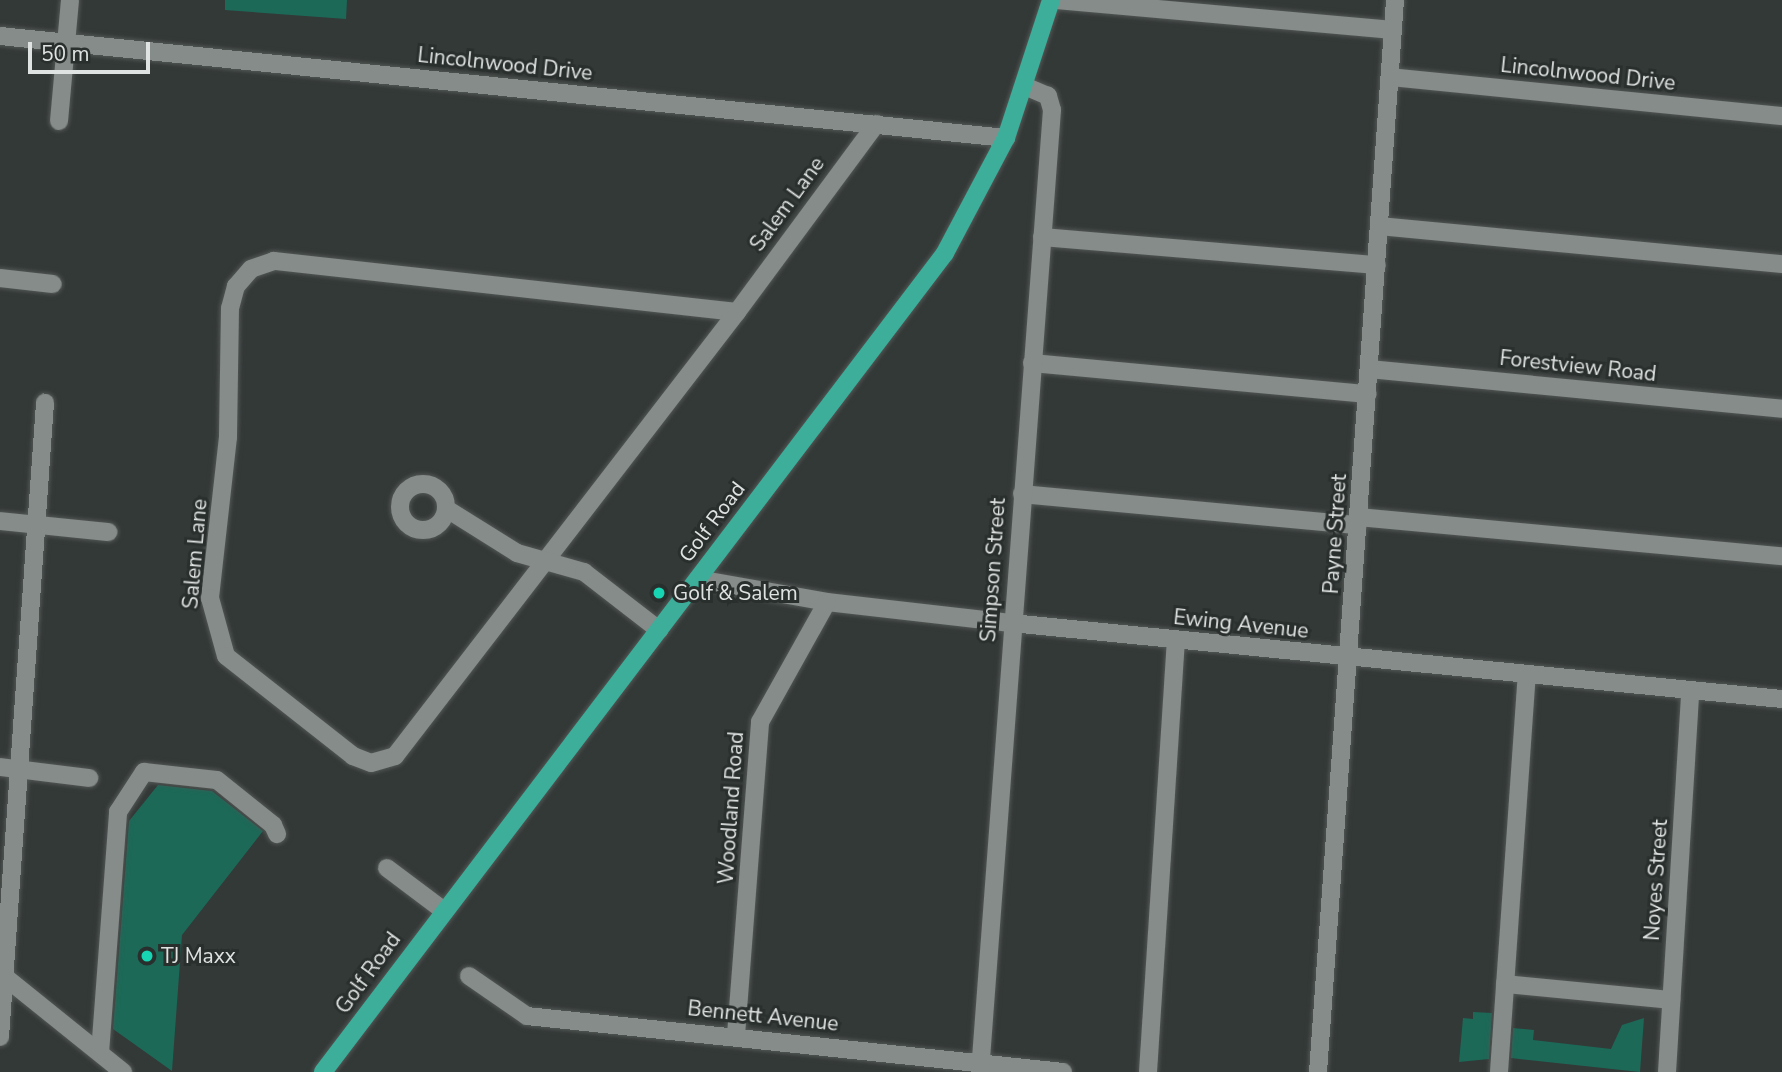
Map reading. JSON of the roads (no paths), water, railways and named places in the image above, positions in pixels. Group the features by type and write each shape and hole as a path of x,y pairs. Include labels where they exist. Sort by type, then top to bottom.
{"main road":[{"name":"Golf Road","path":"323,1072 443,910 945,253 1006,138 1027,87 1051,0"}],"street":[{"path":"60,121 70,0"},
{"path":"1057,0 1393,30"},
{"name":"Payne Street","path":"1318,1072 1395,0"},
{"name":"Lincolnwood Drive","path":"0,36 1006,138"},
{"name":"Lincolnwood Drive","path":"1390,77 1782,116"},
{"name":"Simpson Street","path":"980,1068 1052,110 1048,96 1027,87"},
{"name":"Salem Lane","path":"737,312 274,261 242,277 230,308 228,437 211,598 219,644 239,669 354,756 371,763 386,761 403,747 737,312 876,124"},
{"path":"1380,226 1782,264"},
{"path":"1042,237 1377,265"},
{"path":"0,278 53,284"},
{"path":"1032,363 1368,394"},
{"name":"Forestview Road","path":"1369,369 1782,409"},
{"path":"0,1037 45,403"},
{"path":"1022,494 1782,556"},
{"path":"450,511 506,547 545,562 584,572 659,630"},
{"path":"0,521 108,532"},
{"name":"Ewing Avenue","path":"698,579 827,602 1012,623 1782,699"},
{"name":"Woodland Road","path":"736,1035 760,722 827,602"},
{"path":"1148,1072 1176,640"},
{"path":"1499,1072 1527,675"},
{"name":"Noyes Street","path":"1667,1072 1690,691"},
{"path":"0,767 89,778"},
{"path":"100,1053 118,811 144,772 217,780 273,825 277,834"},
{"path":"387,868 443,910"},
{"path":"3,975 123,1072"},
{"name":"Bennett Avenue","path":"469,976 527,1016 736,1035 980,1068 1063,1072"},
{"path":"1505,984 1671,1000"}],"place":[{"name":"Golf & Salem","path":"659,593"},
{"name":"TJ Maxx","path":"147,956"}]}
